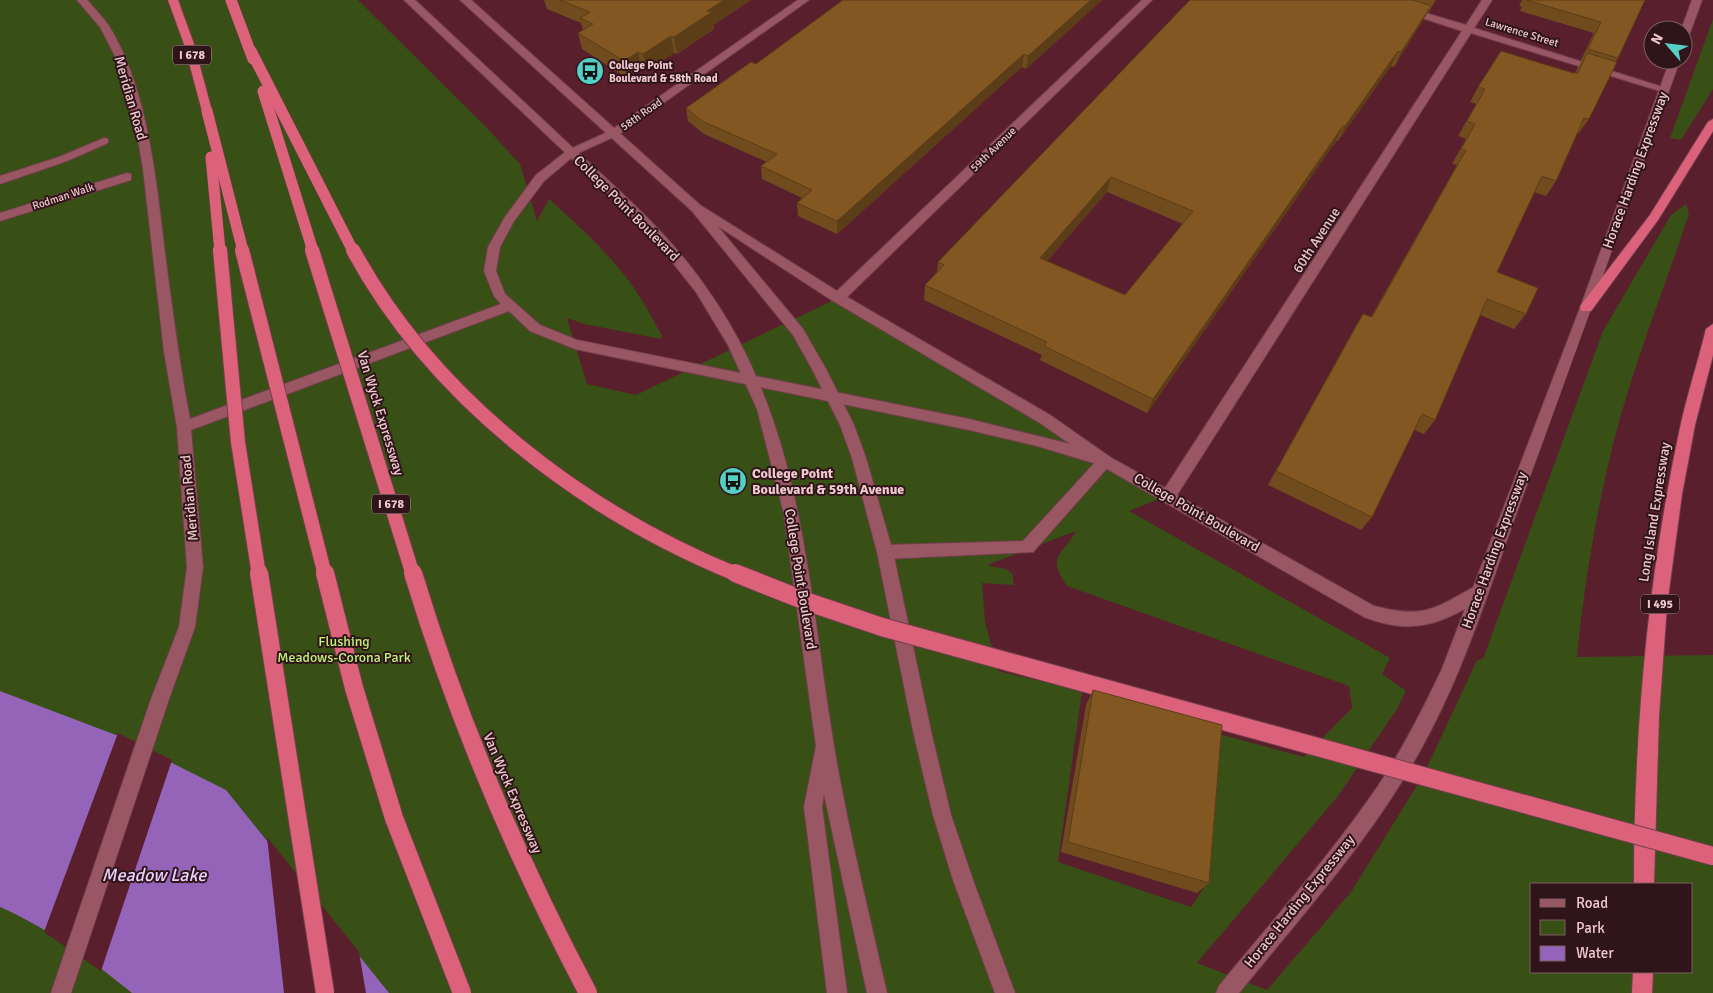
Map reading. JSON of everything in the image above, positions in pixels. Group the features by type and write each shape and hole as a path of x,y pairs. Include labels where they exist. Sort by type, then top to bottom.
{"highway":[{"name":"I 678","path":"173,0 189,44 207,111 354,688 394,818 462,993"},
{"name":"Van Wyck Expressway","path":"231,0 250,51 438,650 497,803 543,904 588,993"},
{"path":"250,51 359,261 386,304 416,345 459,393 522,449 593,501 635,526 729,572 855,619 1713,856"},
{"path":"207,111 238,442 325,993"},
{"path":"1586,308 1654,217 1713,122"},
{"name":"Long Island Expressway","path":"1644,883 1647,774 1657,621 1669,529 1685,439 1713,329"},
{"path":"1642,973 1642,993"}],"street":[{"name":"Meridian Road","path":"63,988 160,700 187,627 195,567 184,427 171,352 149,169 141,127 119,54 104,26 82,0"},
{"name":"College Point Boulevard","path":"409,0 639,216 682,264 716,314 764,409 792,514 824,741 838,819 877,993"},
{"name":"College Point Boulevard","path":"465,0 696,208 759,281 798,332 819,368 831,397 847,425 859,458 885,552 922,732 942,816 963,880 1005,993"},
{"name":"58th Road","path":"804,0 614,133 572,152 540,178 509,220 494,247 490,271 500,296 535,328 576,344 831,397 972,423 1057,445 1105,460"},
{"name":"59th Avenue","path":"838,298 1147,0"},
{"name":"Lawrence Street","path":"1372,0 1664,89"},
{"name":"60th Avenue","path":"1168,495 1487,0"},
{"path":"1690,20 1697,0"},
{"name":"Horace Harding Expressway","path":"1226,993 1348,842 1385,790 1424,726 1450,670 1586,308 1671,70"},
{"path":"0,180 63,159 104,141"},
{"name":"Rodman Walk","path":"0,217 127,177"},
{"name":"College Point Boulevard","path":"696,208 838,298 1045,419 1105,460 1370,612 1416,622 1439,615 1478,593"},
{"path":"184,427 510,306"},
{"path":"885,552 1027,547 1105,460"},
{"path":"824,741 813,808 838,993"}],"green space":[{"name":"Flushing Meadows-Corona Park","path":"0,0 358,0 486,127 520,164 537,221 549,199 610,258 632,285 647,308 662,336 661,339 584,324 567,318 587,384 636,395 838,298 1169,495 1129,511 1390,658 1382,674 1406,691 1397,709 1338,796 1197,963 1267,990 1351,892 1424,774 1477,660 1483,659 1603,331 1671,215 1686,204 1689,214 1634,373 1607,470 1589,563 1577,657 1713,655 1713,993 0,993","holes":["1076,531 1061,551 1057,562 1061,576 1067,586 1349,686 1352,708 1304,757 1215,733 1207,883 1191,907 1058,862 1082,691 998,671 985,621 982,583 1014,585 1012,573 1005,569 987,565"]},
{"path":"1713,19 1713,89 1681,140 1670,138"}],"water":[{"name":"Meadow Lake","path":"0,691 116,735 226,790 389,993 132,993 69,946 18,915 0,907"}],"pier":[{"path":"118,733 172,760 101,971 44,932"},
{"path":"267,837 359,952 366,993 284,993"}],"building":[{"path":"560,0 724,0 707,11 712,12 674,37 671,36 643,54 638,52 624,61 578,33 593,24 580,18 590,12"},
{"path":"843,0 1091,0 1028,56 1024,54 837,221 797,203 812,190 761,166 777,154 702,121 686,108 751,62 756,64"},
{"path":"1190,0 1413,0 1431,6 1401,52 1398,51 1345,126 1343,126 1153,399 1044,346 1047,342 925,285 944,265 938,262","holes":["1111,177 1193,211 1125,295 1040,258"]},
{"path":"1526,0 1645,0 1618,58 1588,49 1601,22"},
{"path":"1501,51 1573,73 1578,73 1587,53 1617,62 1589,119 1584,118 1556,181 1542,176 1497,272 1538,288 1526,314 1487,299 1435,420 1422,414 1372,517 1276,471 1363,314 1372,317 1466,150 1461,149 1475,124 1467,121 1485,89 1478,87"},
{"path":"1093,690 1222,725 1209,883 1068,842"}],"place":[{"name":"College Point Boulevard & 58th Road","path":"590,71"},
{"name":"College Point Boulevard & 59th Avenue","path":"733,481"}]}
